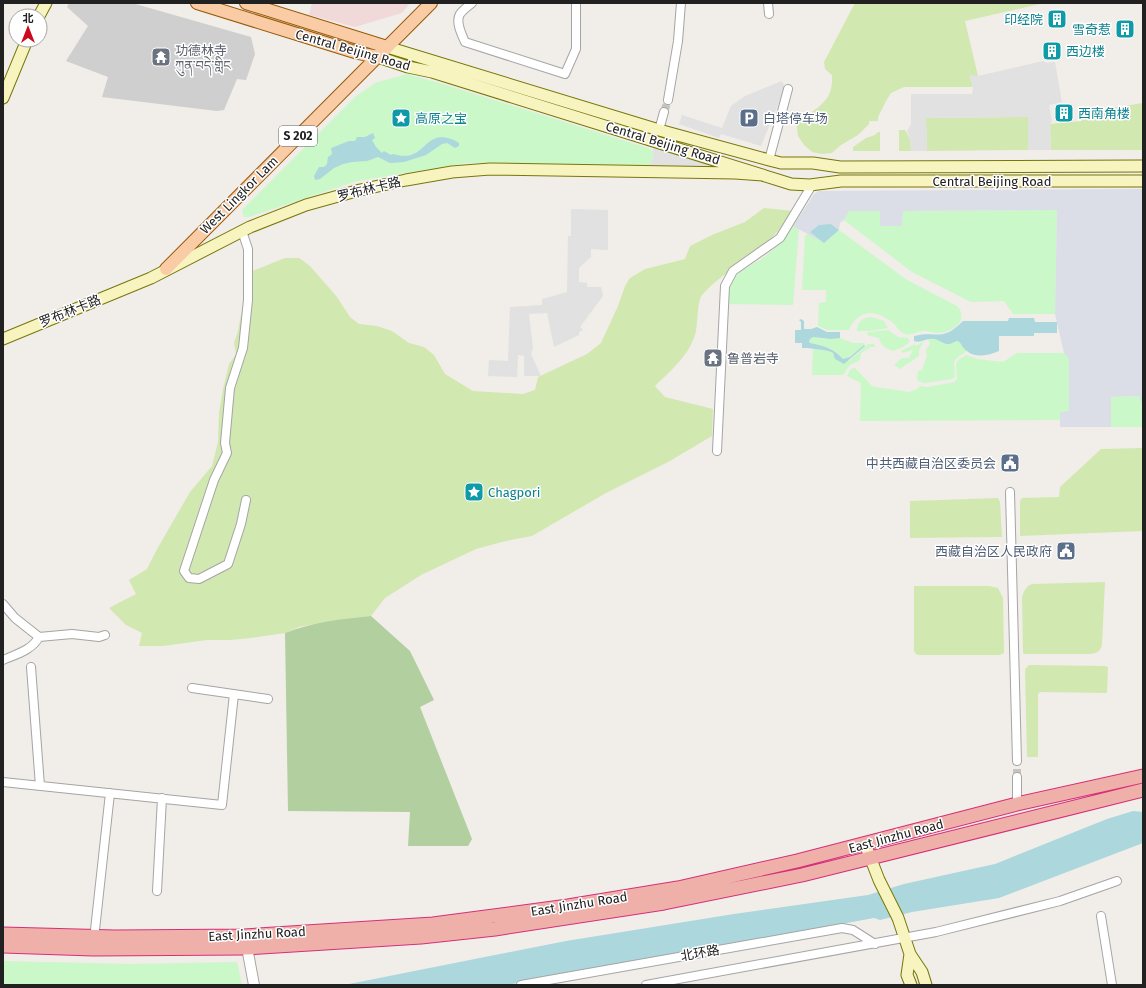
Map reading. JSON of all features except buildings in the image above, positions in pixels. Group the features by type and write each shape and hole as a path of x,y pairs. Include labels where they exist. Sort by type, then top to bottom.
{"highway":[{"name":"East Jinzhu Road","path":"246,942 433,924 568,906 678,888 797,862 1017,804 1143,776"},
{"name":"East Jinzhu Road","path":"3,946 93,943 246,942 421,937 495,929 664,903 802,875 1143,790"},
{"name":"East Jinzhu Road","path":"3,934 93,943"}],"main road":[{"name":"Central Beijing Road","path":"197,3 358,53 432,72 738,166 791,184 812,185 841,181 1143,181"},
{"name":"Central Beijing Road","path":"246,3 659,130 781,163 813,163 840,167 1143,166"},
{"name":"West Lingkor Lam","path":"166,269 431,3"},
{"path":"3,98 24,48"},
{"name":"罗布林卡路","path":"3,338 151,278 242,231 306,206 406,180 452,172 490,169 735,173 763,175"},
{"path":"864,844 871,857 879,880 898,918 910,954 922,972 926,985"},
{"path":"910,954 907,975 911,985"}],"street":[{"path":"472,3 460,15 459,20 460,31 466,42 565,74 576,49 576,3"},
{"path":"668,100 678,41 681,3"},
{"path":"768,3 769,14"},
{"path":"769,160 788,89"},
{"path":"659,130 664,112"},
{"path":"717,451 725,286 733,271 780,238 812,185"},
{"path":"242,231 248,249 248,300 243,348 230,388 226,443 227,453 214,480 184,571 189,578 198,579 228,564 241,524 246,500"},
{"path":"1010,492 1017,761"},
{"path":"3,604 14,618 39,637 72,634 98,637 105,635"},
{"path":"3,660 24,652 36,643 39,637"},
{"path":"31,667 40,786"},
{"path":"192,688 268,699"},
{"path":"3,781 222,805 234,694"},
{"path":"1017,777 1017,804"},
{"path":"93,943 110,793"},
{"path":"158,890 162,798"},
{"path":"646,985 936,932 1060,901 1117,881"},
{"path":"1101,916 1112,985"},
{"name":"北环路","path":"521,985 842,928 853,930 875,944"},
{"path":"246,942 254,985"}],"shaded area":[{"name":"功德林寺 ཀུན་བདེ་གླིང","path":"69,3 132,3 251,37 255,54 246,80 237,79 224,110 217,111 102,97 108,77 66,61 88,26 67,7"},
{"path":"312,3 410,3 402,13 355,27 309,15"},
{"path":"1043,61 1047,63 1055,62 1062,102 1049,105 1052,122 1050,124 1051,150 1028,150 1028,117 926,118 927,151 911,151 910,139 907,131 911,124 911,94 972,94 973,87 970,75 978,76"},
{"name":"白塔停车场","path":"782,81 785,88 761,146 721,134 719,138 679,124 682,115 722,128 732,105 745,96"},
{"path":"654,142 712,159 709,167 643,168 650,164 653,157"},
{"path":"1143,189 1143,408 1139,396 1111,397 1111,427 1060,427 1060,412 1069,411 1069,359 1064,353 1055,314 1057,210 903,211 902,226 880,226 880,211 849,211 844,220 840,223 839,230 831,224 810,232 824,243 793,226 814,194 819,191"},
{"path":"571,209 608,210 608,250 591,249 591,257 579,268 579,282 587,283 587,287 601,287 603,296 580,327 583,330 579,332 579,335 554,347 547,313 529,314 533,348 531,354 541,376 524,376 524,356 518,355 517,377 488,376 489,360 508,361 510,307 542,305 542,299 567,292 568,236 571,236"}],"green space":[{"path":"855,3 1040,4 965,21 978,76 970,76 973,87 904,87 891,93 878,117 878,121 869,121 869,124 858,135 841,145 832,153 822,154 812,152 804,145 798,136 796,120 801,114 808,115 814,111 829,95 832,75 825,69 824,62"},
{"path":"407,74 648,148 654,151 652,160 647,166 467,163 357,181 249,217 244,217 242,210 355,97 375,83"},
{"path":"1143,103 1143,150 1051,150 1050,124 1081,121 1081,113"},
{"path":"1028,117 1028,150 927,151 926,118"},
{"path":"899,130 905,130 910,139 911,151 899,151"},
{"path":"880,132 880,151 853,151 853,147"},
{"path":"764,208 793,211 783,225 765,244 717,281 702,295 698,307 696,331 690,347 674,368 655,386 665,397 713,409 712,436 668,462 606,493 532,536 476,549 421,575 385,598 371,616 319,623 299,627 285,633 251,638 207,640 163,646 139,646 142,633 126,625 109,608 136,594 129,580 147,569 190,492 212,466 218,442 219,413 223,389 229,364 236,354 234,343 238,331 245,293 245,274 285,258 299,258 310,266 337,297 350,317 359,324 377,326 392,331 409,343 424,347 434,355 445,374 473,391 523,394 535,390 538,377 587,354 601,343 618,306 625,286 630,278 645,269 685,259 690,246 712,235 745,222"},
{"path":"1057,210 1055,314 1013,314 1004,301 971,302 912,272 844,220 849,211 880,211 902,226 902,211"},
{"path":"793,226 799,228 793,305 726,304 730,287 734,279 742,271 772,251"},
{"path":"839,230 907,280 957,306 961,314 959,323 952,329 944,332 936,333 922,331 913,334 905,334 886,318 878,314 868,313 864,314 852,323 849,330 828,330 818,326 819,303 826,302 826,290 802,290 805,236 810,232 824,243"},
{"path":"871,317 884,321 888,328 857,331 858,325 861,321 865,318"},
{"path":"888,330 898,337 908,338 910,342 893,351 884,346 879,338 867,335 869,332"},
{"path":"813,337 824,339 840,338 853,343 865,344 850,357 843,359 836,352 824,346 810,343 810,339"},
{"path":"928,339 934,339 949,344 958,341 967,351 955,360 955,377 952,379 924,383 918,381 918,371 922,370 927,356 926,350 930,344"},
{"path":"924,341 919,350 919,356 900,369 894,365 902,358 909,358 913,350 902,353 901,351 915,344 916,346"},
{"path":"868,344 874,344 875,347 871,347 861,353 860,359 850,365 843,375 812,375 813,348 829,352 834,354 834,357 849,361"},
{"path":"1017,353 1064,353 1069,358 1069,412 1060,412 1060,420 860,421 861,383 847,376 851,369 855,368 872,386 910,392 920,386 927,387 955,382 957,379 957,361 966,355 977,359 1003,362"},
{"path":"1139,396 1143,408 1143,427 1111,427 1111,397"},
{"path":"1143,448 1143,531 1020,536 1020,501 1022,498 1059,497 1060,487 1101,449"},
{"path":"998,498 1000,502 1002,537 910,538 910,501"},
{"path":"1105,582 1102,644 1098,651 1091,654 1023,653 1022,597 1028,586 1032,584"},
{"path":"914,586 989,586 998,588 1003,598 1004,653 1000,655 916,654 914,651"},
{"path":"371,616 410,651 434,700 420,707 472,839 468,846 408,846 410,812 288,811 285,633 317,624"},
{"path":"1029,665 1108,667 1107,693 1040,692 1038,694 1038,757 1027,757 1025,669"},
{"path":"3,961 130,964 237,962 242,985 3,985"}],"water":[{"path":"373,133 375,138 372,140 376,147 382,153 384,151 391,155 411,155 419,151 432,140 440,137 452,139 459,143 459,146 455,148 447,143 442,144 426,155 404,162 390,163 378,157 367,161 343,164 334,168 320,179 315,180 314,176 319,167 324,167 327,164 328,157 332,154 331,148 349,141 355,141 357,137 365,137"},
{"path":"831,224 839,230 824,243 810,232 819,225"},
{"path":"1009,318 1034,318 1035,322 1057,322 1057,333 1034,333 1034,336 999,336 999,351 983,356 974,355 964,349 958,341 949,344 932,339 927,339 920,342 914,341 914,336 944,334 949,332 963,321 1008,321"},
{"path":"801,319 804,321 804,329 817,327 827,332 840,332 840,338 830,339 813,337 809,341 810,343 824,346 832,350 843,359 850,357 864,345 865,346 844,364 835,359 833,353 831,352 819,349 802,348 802,343 795,343 795,330 801,330 801,322 799,320"},
{"path":"1133,811 1143,812 1143,843 999,898 912,912 880,920 874,918 506,985 344,985 566,941 734,914 868,895 904,884 995,864 1107,819"}],"tunnel":[{"path":"664,112 668,100"},
{"path":"1017,761 1017,777"}],"place":[{"name":"印经院","path":"1057,19"},
{"name":"雪奇惹","path":"1125,29"},
{"name":"西边楼","path":"1052,51"},
{"name":"功德林寺 ཀུན་བདེ་གླིང","path":"161,57"},
{"name":"西南角楼","path":"1064,113"},
{"name":"高原之宝","path":"401,118"},
{"name":"白塔停车场","path":"749,118"},
{"name":"鲁普岩寺","path":"713,358"},
{"name":"中共西藏自治区委员会","path":"1010,463"},
{"name":"Chagpori","path":"474,492"},
{"name":"西藏自治区人民政府","path":"1066,551"}]}
